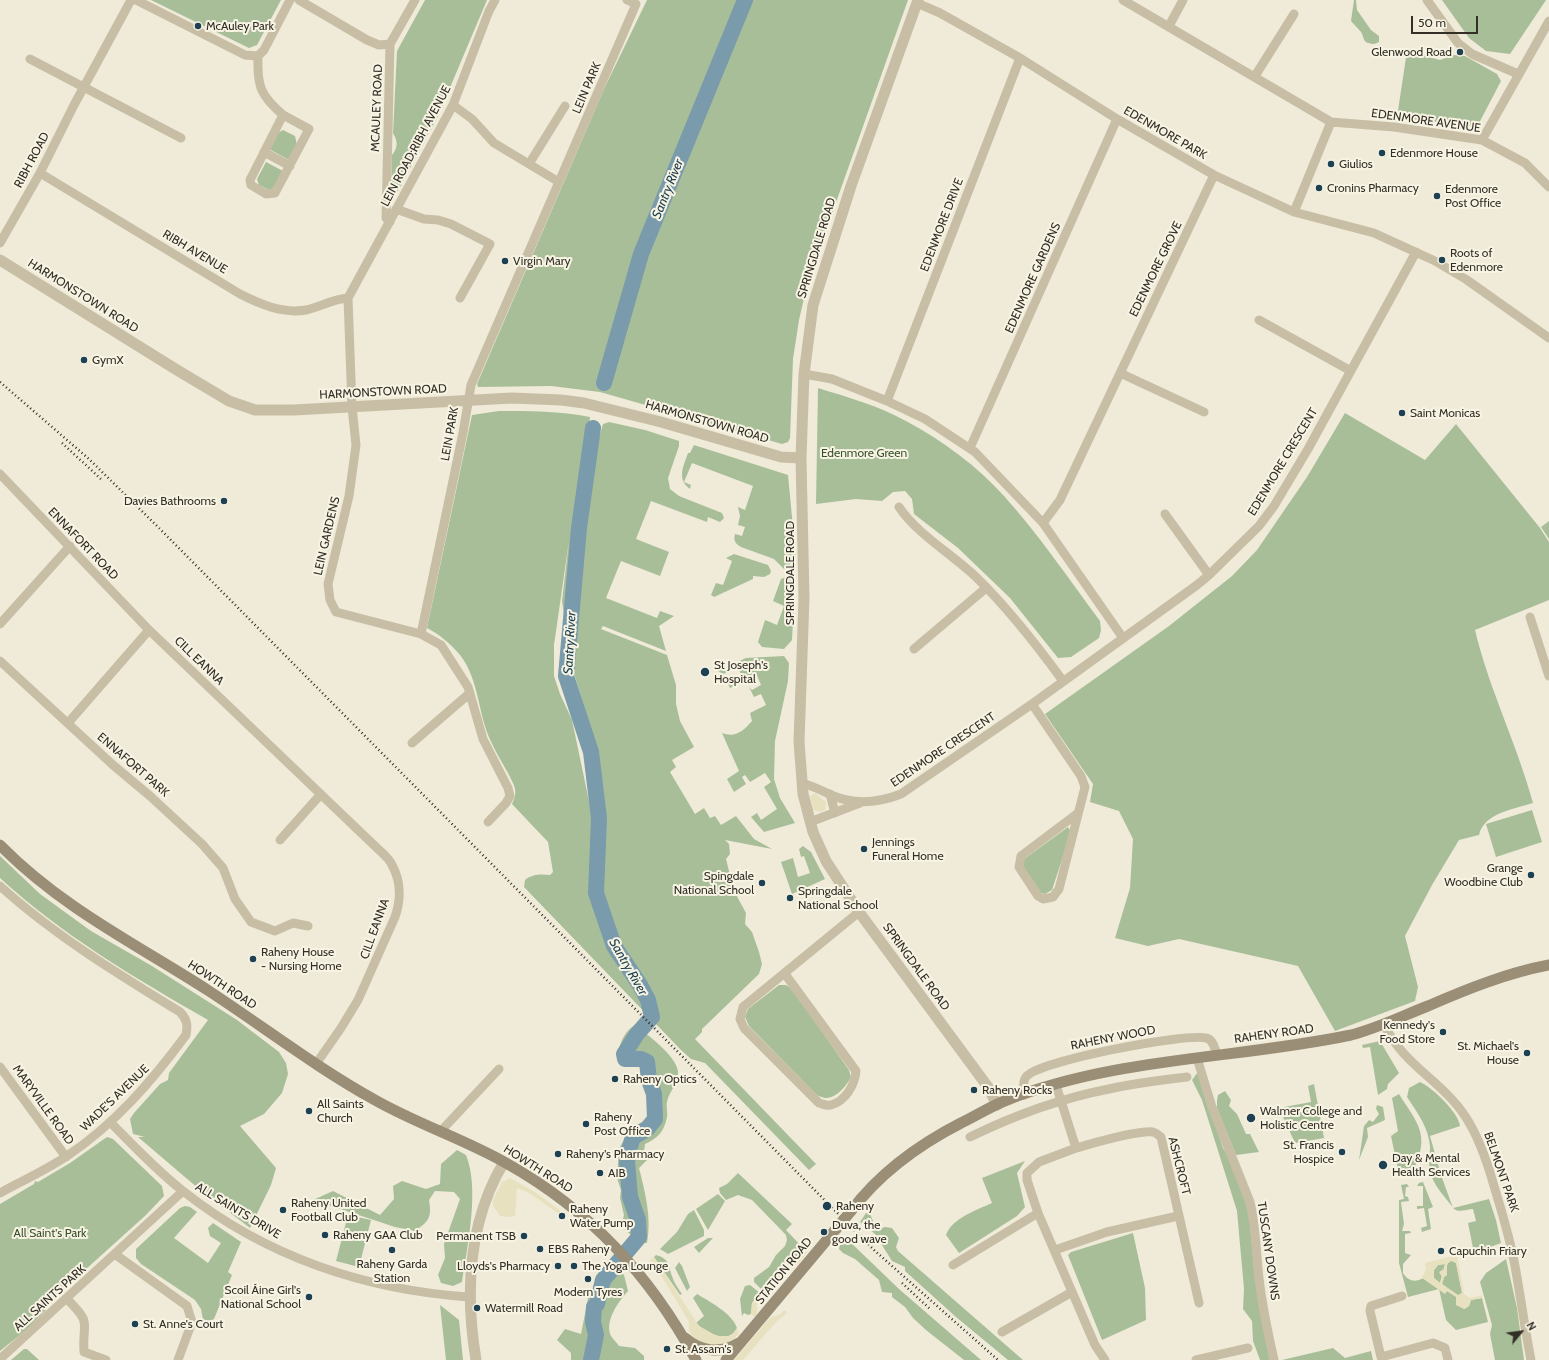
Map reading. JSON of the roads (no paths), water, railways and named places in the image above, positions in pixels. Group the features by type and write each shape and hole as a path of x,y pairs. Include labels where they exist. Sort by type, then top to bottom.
{"main road":[{"name":"HOWTH ROAD","path":"0,845 26,870 80,912 205,988 316,1064 374,1100 504,1162 562,1199 588,1220 628,1259 647,1282 696,1360"},
{"name":"RAHENY ROAD","path":"997,1105 1024,1095 1093,1075 1217,1055 1330,1040 1367,1031 1482,984 1514,973 1549,965"},
{"name":"STATION ROAD","path":"726,1360 871,1189 916,1151 946,1132 997,1105"},
{"name":"STATION ROAD","path":"676,1326 694,1345 708,1350 726,1348 745,1339"}],"street":[{"name":"RIBH ROAD","path":"0,243 40,173 131,0"},
{"path":"136,0 245,55 258,56"},
{"path":"284,114 250,180 251,185 266,194 275,193 309,129 284,114 268,102 257,80 258,56 264,50 290,0"},
{"path":"299,0 367,40 379,45 390,44"},
{"name":"MCAULEY ROAD","path":"390,222 386,218 390,44 415,0"},
{"name":"LEIN ROAD;RIBH AVENUE","path":"348,298 453,105 489,11 495,0"},
{"name":"EDENMORE AVENUE","path":"1123,0 1331,122 1394,127 1482,140 1525,164 1549,187"},
{"path":"1169,26 1183,0"},
{"path":"1427,0 1458,43 1472,54 1518,74"},
{"name":"EDENMORE PARK","path":"917,1 1020,58 1117,119 1214,175 1294,212 1374,233 1416,252 1467,280 1549,338"},
{"name":"SPRINGDALE ROAD","path":"917,1 851,186 818,283 813,305 804,374 801,458 804,598 798,722 802,783 810,822 826,861 859,912 988,1087 997,1105"},
{"name":"LEIN PARK","path":"421,634 463,433 468,400 474,378 559,182 632,2"},
{"path":"1254,76 1294,14"},
{"path":"1482,140 1549,21"},
{"name":"EDENMORE DRIVE","path":"887,400 1020,58"},
{"path":"30,59 181,138"},
{"path":"453,105 472,119 494,143 559,182"},
{"name":"LEIN PARK","path":"529,164 565,106"},
{"name":"EDENMORE GARDENS","path":"970,448 1117,119"},
{"path":"1294,212 1331,122"},
{"path":"264,152 290,166"},
{"name":"RIBH AVENUE","path":"40,173 240,294 263,305 286,311 305,310 348,298"},
{"name":"EDENMORE GROVE","path":"1043,523 1060,500 1214,175"},
{"path":"396,209 424,219 438,220 451,224 490,244 460,298"},
{"name":"EDENMORE CRESCENT","path":"810,822 862,802 888,799 901,794 1032,704 1209,575 1259,526 1274,506 1308,449 1416,252"},
{"name":"HARMONSTOWN ROAD","path":"0,260 177,370 241,406 255,410 352,407 468,400 538,399 584,403 661,422 781,457 801,458"},
{"name":"LEIN GARDENS","path":"348,298 352,407 356,445 349,496 328,584 330,600 336,612 421,634 441,645 453,662 470,694 483,739 508,788 510,796 506,803 488,822"},
{"path":"1259,320 1351,370"},
{"path":"1120,373 1204,412"},
{"path":"804,374 832,379 887,400 925,419 970,448 1008,485 1043,523 1123,638"},
{"name":"ENNAFORT ROAD","path":"0,474 149,630"},
{"path":"899,507 908,521 946,550 1000,600 1063,681"},
{"path":"1165,514 1209,575"},
{"path":"0,624 70,546"},
{"path":"914,649 986,588"},
{"path":"1530,617 1549,676"},
{"path":"68,723 149,630"},
{"name":"CILL EANNA","path":"149,630 392,864 399,886 399,905 358,1000 342,1028 316,1064"},
{"name":"ENNAFORT PARK","path":"0,661 202,844 223,868 235,899 252,922 276,931 293,923 308,926"},
{"path":"412,743 470,694"},
{"path":"1032,704 1081,776 1085,787 1059,889 1053,897 1042,899 1038,896 1030,884 1019,867 1018,862 1021,856 1078,813"},
{"name":"EDENMORE CRESCENT","path":"802,783 814,786 830,794 862,802"},
{"path":"280,840 321,794"},
{"path":"830,794 835,813"},
{"name":"WADE'S AVENUE","path":"0,886 28,910 92,957 180,1012 185,1017 188,1027 186,1035 156,1076 110,1122 66,1157 0,1193"},
{"path":"785,974 856,1070 855,1080 850,1090 839,1102 830,1106 819,1103 744,1028 740,1019 743,1007 859,912"},
{"name":"BELMONT PARK","path":"1384,1024 1393,1042 1403,1055 1456,1104 1474,1132 1482,1149 1504,1220 1513,1257 1531,1360"},
{"name":"RAHENY WOOD","path":"1024,1095 1025,1078 1029,1074 1049,1065 1076,1057 1163,1040 1189,1038 1207,1038 1211,1040 1217,1055"},
{"name":"TUSCANY DOWNS","path":"1197,1058 1212,1107 1250,1202 1253,1217 1259,1279 1274,1360"},
{"name":"MARYVILLE ROAD","path":"0,1067 66,1157"},
{"path":"440,1132 499,1070"},
{"path":"970,1137 1002,1122 1109,1088 1187,1077"},
{"path":"1056,1085 1076,1148"},
{"name":"ALL SAINTS DRIVE","path":"110,1122 183,1191 264,1243 325,1270 348,1277 404,1289 469,1297"},
{"name":"ASHCROFT","path":"1105,1360 1095,1345 1038,1213 1026,1180 1027,1173 1040,1162 1076,1148 1113,1138 1149,1132 1157,1134 1163,1142 1178,1216 1199,1303"},
{"path":"476,1360 469,1297 471,1263 477,1230 493,1182 504,1162"},
{"name":"ALL SAINTS PARK","path":"0,1359 116,1255 183,1191"},
{"path":"953,1265 1038,1213"},
{"path":"1055,1250 1107,1232 1178,1216"},
{"path":"116,1255 187,1306 192,1319 190,1329 178,1360"},
{"path":"1002,1332 1072,1292"},
{"path":"1402,1296 1371,1306 1370,1311 1382,1358 1433,1343 1445,1348 1448,1360"},
{"path":"67,1299 81,1313 85,1321 84,1352 106,1360"},
{"path":"1196,1360 1248,1348"}],"waterway":[{"name":"Santry River","path":"604,383 641,254 745,0"},
{"name":"Santry River","path":"591,1360 596,1335 593,1322 594,1307 597,1304 603,1280 639,1237 638,1220 630,1197 627,1161 629,1150 633,1137 647,1129 655,1119 654,1094 649,1080 647,1062 641,1059 625,1059 624,1054 637,1034 652,1017 648,1000 640,985 614,946 596,893 599,818 591,752 566,676 579,528 593,428"}],"railway":[{"path":"0,382 89,459 160,529 874,1250 998,1360"},
{"path":"62,443 102,480"},
{"path":"902,1283 930,1309"}],"place":[{"name":"McAuley Park","path":"198,26"},
{"name":"Glenwood Road","path":"1460,52"},
{"name":"Edenmore House","path":"1382,153"},
{"name":"Giulios","path":"1331,164"},
{"name":"Cronins Pharmacy","path":"1319,188"},
{"name":"Edenmore Post Office","path":"1437,196"},
{"name":"Roots of Edenmore","path":"1442,260"},
{"name":"Virgin Mary","path":"505,261"},
{"name":"GymX","path":"84,360"},
{"name":"Saint Monicas","path":"1402,413"},
{"name":"Davies Bathrooms","path":"224,501"},
{"name":"St Joseph's Hospital","path":"705,672"},
{"name":"Jennings Funeral Home","path":"864,849"},
{"name":"Grange Woodbine Club","path":"1531,875"},
{"name":"Spingdale National School","path":"762,883"},
{"name":"Springdale National School","path":"790,898"},
{"name":"Raheny House - Nursing Home","path":"253,959"},
{"name":"Kennedy's Food Store","path":"1443,1032"},
{"name":"St. Michael's House","path":"1527,1053"},
{"name":"Raheny Optics","path":"615,1079"},
{"name":"Raheny Rocks","path":"974,1090"},
{"name":"All Saints Church","path":"309,1111"},
{"name":"Walmer College and Holistic Centre","path":"1251,1118"},
{"name":"Raheny Post Office","path":"586,1124"},
{"name":"St. Francis Hospice","path":"1342,1152"},
{"name":"Raheny's Pharmacy","path":"558,1154"},
{"name":"Day & Mental Health Services","path":"1383,1165"},
{"name":"AIB","path":"600,1173"},
{"name":"Raheny","path":"827,1206"},
{"name":"Raheny United Football Club","path":"283,1210"},
{"name":"Raheny Water Pump","path":"562,1216"},
{"name":"Duva, the good wave","path":"824,1232"},
{"name":"Raheny GAA Club","path":"325,1235"},
{"name":"Permanent TSB","path":"524,1236"},
{"name":"EBS Raheny","path":"540,1249"},
{"name":"Raheny Garda Station","path":"392,1250"},
{"name":"Capuchin Friary","path":"1441,1251"},
{"name":"Lloyds's Pharmacy","path":"558,1266"},
{"name":"The Yoga Lounge","path":"574,1266"},
{"name":"Modern Tyres","path":"588,1279"},
{"name":"Scoil Áine Girl's National School","path":"309,1297"},
{"name":"Watermill Road","path":"477,1308"},
{"name":"St. Anne's Court","path":"135,1324"},
{"name":"St. Assam's","path":"667,1349"}],"park label":[{"name":"Edenmore Green","path":"864,453"},
{"name":"All Saint's Park","path":"50,1233"}]}
